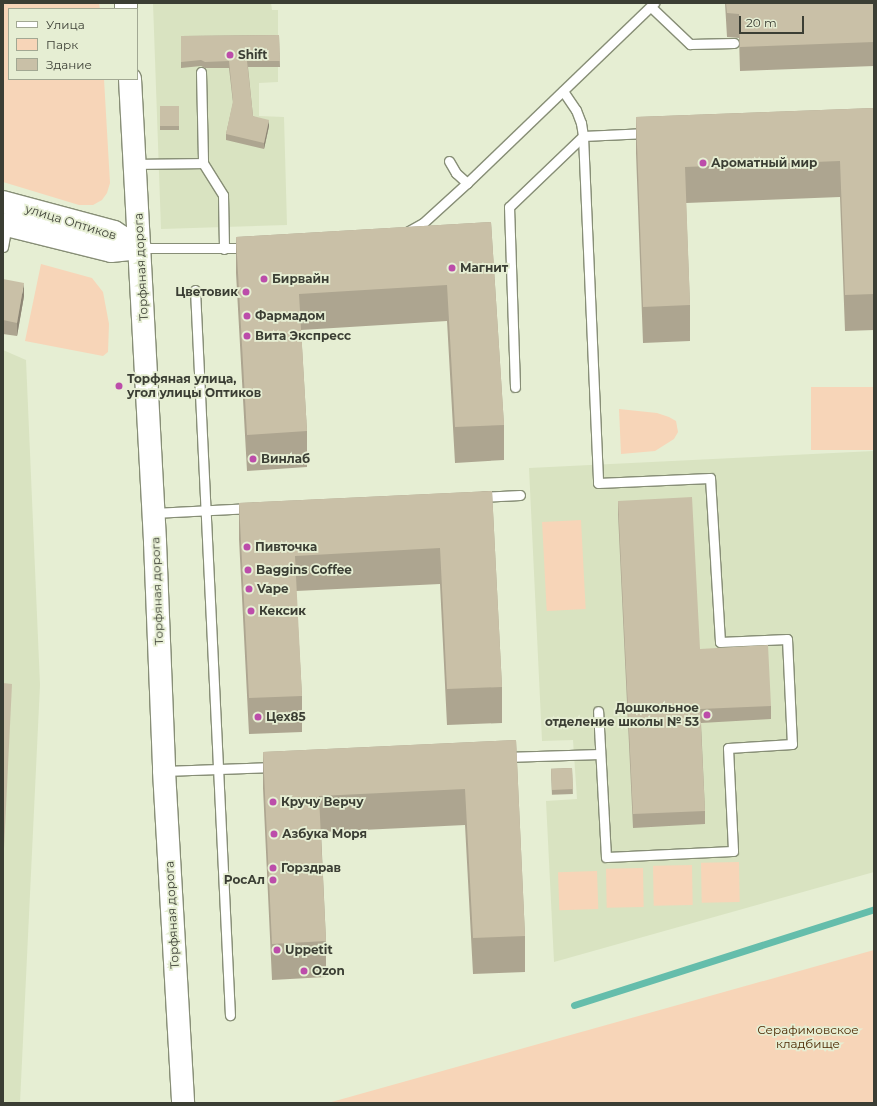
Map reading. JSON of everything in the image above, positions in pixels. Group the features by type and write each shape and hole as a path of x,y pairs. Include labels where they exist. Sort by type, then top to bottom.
{"main road":[{"name":"Торфяная дорога","path":"130,80 154,513 164,771 183,1103"},
{"name":"улица Оптиков","path":"3,202 114,232 140,248"},
{"name":"улица Оптиков","path":"5,224 111,251 140,248"}],"lane":[{"path":"398,237 423,223 467,183 653,5 690,44 734,42"},
{"path":"201,72 204,163 223,195 224,249"},
{"path":"563,91 576,110 581,123 583,136 598,483 710,478 720,642 787,639 792,744 728,748 733,851 606,857 598,711"},
{"path":"515,387 509,207 583,136 653,133"},
{"path":"449,161 456,173 467,183"},
{"path":"135,164 204,163"},
{"path":"3,247 5,224"},
{"path":"140,248 255,248"},
{"path":"195,290 230,1015"},
{"path":"473,497 520,495"},
{"path":"154,513 260,508"},
{"path":"495,758 600,754"},
{"path":"164,771 286,766"}],"shaded area":[{"path":"153,3 271,3 272,10 278,10 278,82 259,83 259,116 284,117 287,225 161,229"},
{"path":"3,350 26,360 40,685 20,1103 3,1103"},
{"name":"Дошкольное отделение школы № 53","path":"874,451 874,872 554,962 546,801 577,799 573,740 542,741 529,468"}],"green space":[{"path":"3,3 99,3 100,8 8,8 8,80 104,80 110,183 107,193 102,200 93,205 79,205 3,182"},
{"path":"41,264 92,278 103,292 109,324 108,352 103,356 25,341"},
{"path":"811,387 874,387 874,450 811,450"},
{"path":"619,409 657,413 669,417 676,421 678,432 674,439 655,451 621,454"},
{"path":"581,520 586,609 547,611 542,522"},
{"path":"739,862 740,902 702,903 701,863"},
{"path":"692,865 693,905 654,906 653,866"},
{"path":"643,868 644,907 607,908 606,869"},
{"path":"597,871 598,909 559,910 558,872"},
{"name":"Серафимовское кладбище","path":"874,950 874,1103 328,1103"}],"building":[{"path":"726,3 874,3 874,42 740,47 739,14 727,13"},
{"path":"279,35 280,61 247,61 253,116 269,120 264,143 226,134 233,101 229,61 205,62 201,60 181,62 181,36"},
{"path":"160,106 179,106 179,126 160,126"},
{"path":"874,108 874,294 845,295 840,161 685,167 690,305 643,307 636,117"},
{"path":"491,222 504,425 455,427 447,285 299,294 307,431 247,435 236,237"},
{"path":"3,279 24,283 17,323 3,320"},
{"path":"492,491 502,687 447,689 440,548 295,556 302,696 249,698 239,503"},
{"path":"692,497 700,649 768,645 771,706 700,709 705,811 633,814 618,501"},
{"path":"3,683 12,684 3,869"},
{"path":"516,740 525,936 473,938 465,789 319,796 326,941 272,944 263,752"},
{"path":"572,768 573,789 552,790 551,769"}],"waterway":[{"path":"574,1005 874,909"}],"place":[{"name":"Shift","path":"230,55"},
{"name":"Ароматный мир","path":"703,163"},
{"name":"Магнит","path":"452,268"},
{"name":"Бирвайн","path":"264,279"},
{"name":"Цветовик","path":"246,292"},
{"name":"Фармадом","path":"247,316"},
{"name":"Вита Экспресс","path":"247,336"},
{"name":"Торфяная улица, угол улицы Оптиков","path":"119,386"},
{"name":"Винлаб","path":"253,459"},
{"name":"Пивточка","path":"247,547"},
{"name":"Baggins Coffee","path":"248,570"},
{"name":"Vape","path":"249,589"},
{"name":"Кексик","path":"251,611"},
{"name":"Дошкольное отделение школы № 53","path":"707,715"},
{"name":"Цех85","path":"258,717"},
{"name":"Кручу Верчу","path":"273,802"},
{"name":"Азбука Моря","path":"274,834"},
{"name":"Горздрав","path":"273,868"},
{"name":"РосАл","path":"273,880"},
{"name":"Uppetit","path":"277,950"},
{"name":"Ozon","path":"304,971"}]}
